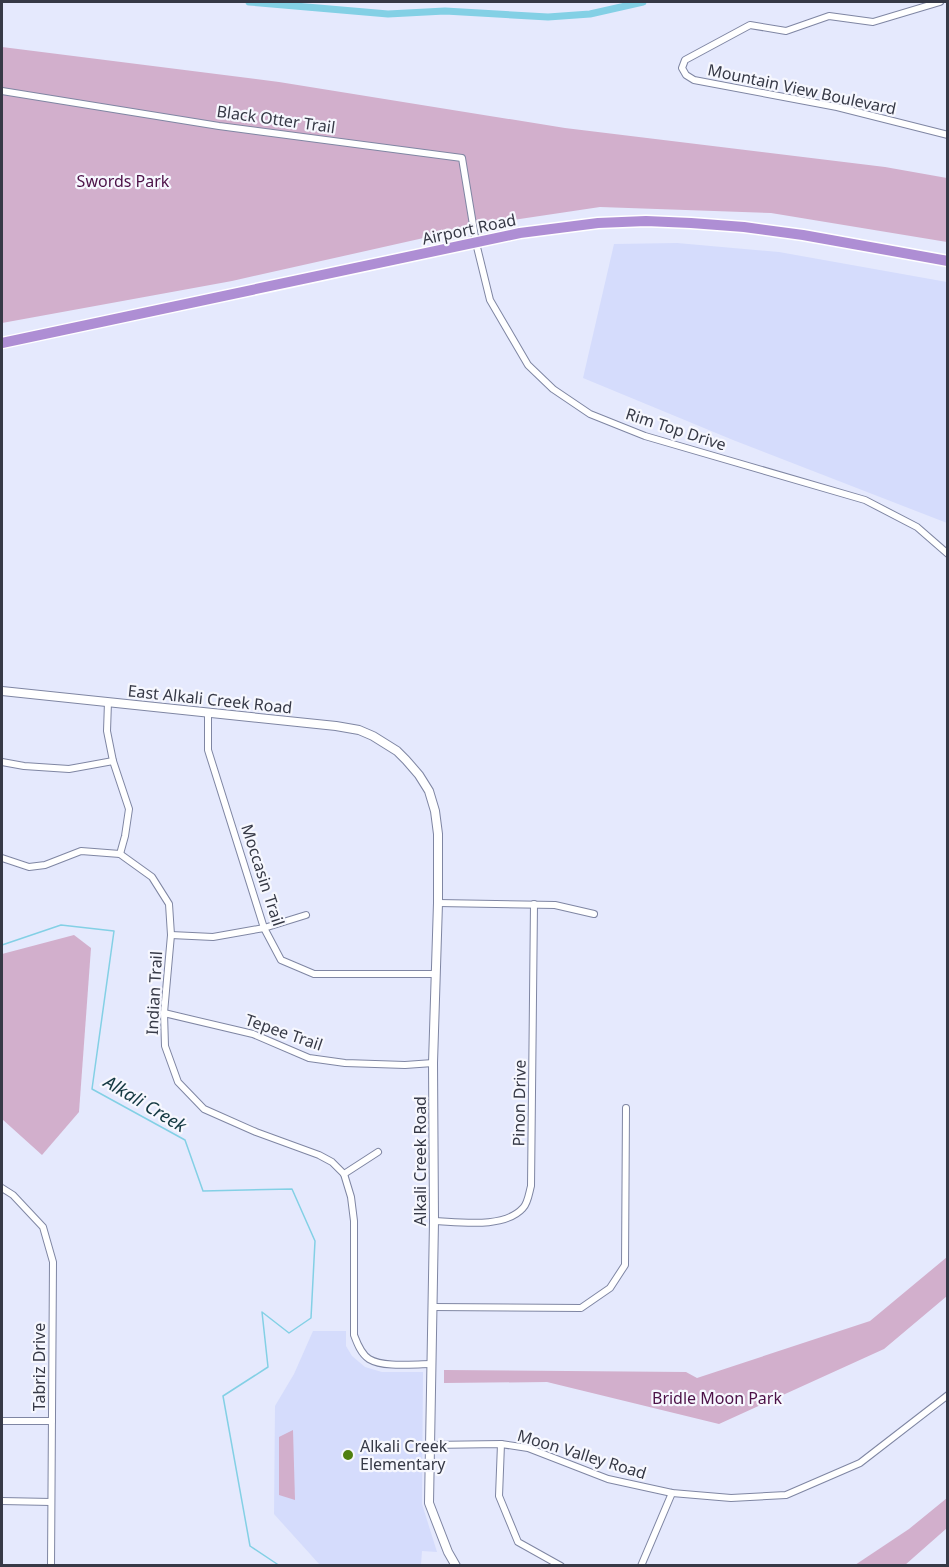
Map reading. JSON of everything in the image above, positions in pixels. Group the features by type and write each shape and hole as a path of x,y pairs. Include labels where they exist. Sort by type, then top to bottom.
{"highway":[{"name":"Airport Road","path":"2,343 520,233 598,223 646,221 744,227 803,235 948,261"}],"street":[{"name":"Mountain View Boulevard","path":"940,2 873,22 829,16 786,31 750,25 685,60 682,68 686,75 694,80 837,107 948,135"},
{"name":"Black Otter Trail","path":"2,91 219,126 462,158 476,243"},
{"name":"Rim Top Drive","path":"476,243 490,300 528,365 553,389 590,414 645,436 865,500 917,527 948,554"},
{"name":"East Alkali Creek Road","path":"2,691 336,726 359,730 387,744 406,759"},
{"path":"2,858 29,867 45,865 81,851 120,854 129,809 113,761 107,731 108,702"},
{"name":"Moccasin Trail","path":"208,713 208,750 264,927 281,960 314,974 436,974"},
{"name":"Alkali Creek Road","path":"406,759 429,791 438,834 433,1063 435,1221 429,1503 448,1552 456,1566"},
{"path":"2,762 69,769 113,761"},
{"name":"Indian Trail","path":"120,854 152,877 169,904 171,935 164,1013 165,1046 178,1082 204,1109 256,1132 319,1155 332,1162 344,1174"},
{"path":"438,903 555,904 594,914"},
{"name":"Pinon Drive","path":"435,1221 492,1222 513,1216 524,1207 531,1186 534,904"},
{"path":"171,935 213,937 264,927 306,915"},
{"name":"Tepee Trail","path":"164,1013 253,1034 309,1058 345,1063 405,1065 433,1063"},
{"path":"432,1307 581,1308 610,1288 625,1265 626,1108"},
{"path":"378,1152 344,1174 351,1197 354,1221 354,1335 358,1346 368,1358 384,1364 431,1364"},
{"name":"Tabriz Drive","path":"2,1188 13,1195 43,1227 53,1262 51,1566"},
{"name":"Moon Valley Road","path":"430,1445 501,1444 528,1448 608,1479 672,1494 731,1498 786,1495 860,1463 948,1395"},
{"path":"2,1421 52,1421"},
{"path":"501,1444 499,1497 518,1542 561,1566"},
{"path":"641,1566 672,1494"},
{"path":"2,1501 51,1502"}],"shaded area":[{"path":"677,243 779,252 947,282 947,523 733,440 583,378 614,244"},
{"name":"Alkali Creek Elementary","path":"313,1331 346,1331 346,1346 352,1356 365,1367 382,1372 423,1372 422,1504 437,1552 422,1551 421,1565 320,1565 274,1514 275,1406 294,1374"}],"green space":[{"name":"Swords Park","path":"2,47 279,82 565,128 885,167 947,178 947,242 771,213 600,207 486,224 232,281 2,323"},
{"path":"74,935 91,948 79,1112 42,1155 2,1119 2,954"},
{"name":"Bridle Moon Park","path":"947,1257 947,1296 884,1349 719,1424 547,1382 444,1383 444,1370 686,1372 697,1378 870,1321"},
{"path":"293,1430 295,1500 279,1495 279,1437"},
{"path":"947,1498 947,1528 905,1565 855,1565 909,1529"}],"waterway":[{"path":"249,2 388,14 445,11 548,17 590,14 643,2"},
{"name":"Alkali Creek","path":"2,945 61,925 114,931 92,1089 185,1140 203,1191 292,1189 315,1241 311,1318 289,1333 262,1312 268,1367 223,1396 250,1546 280,1566"}],"place":[{"name":"Alkali Creek Elementary","path":"348,1455"}]}
